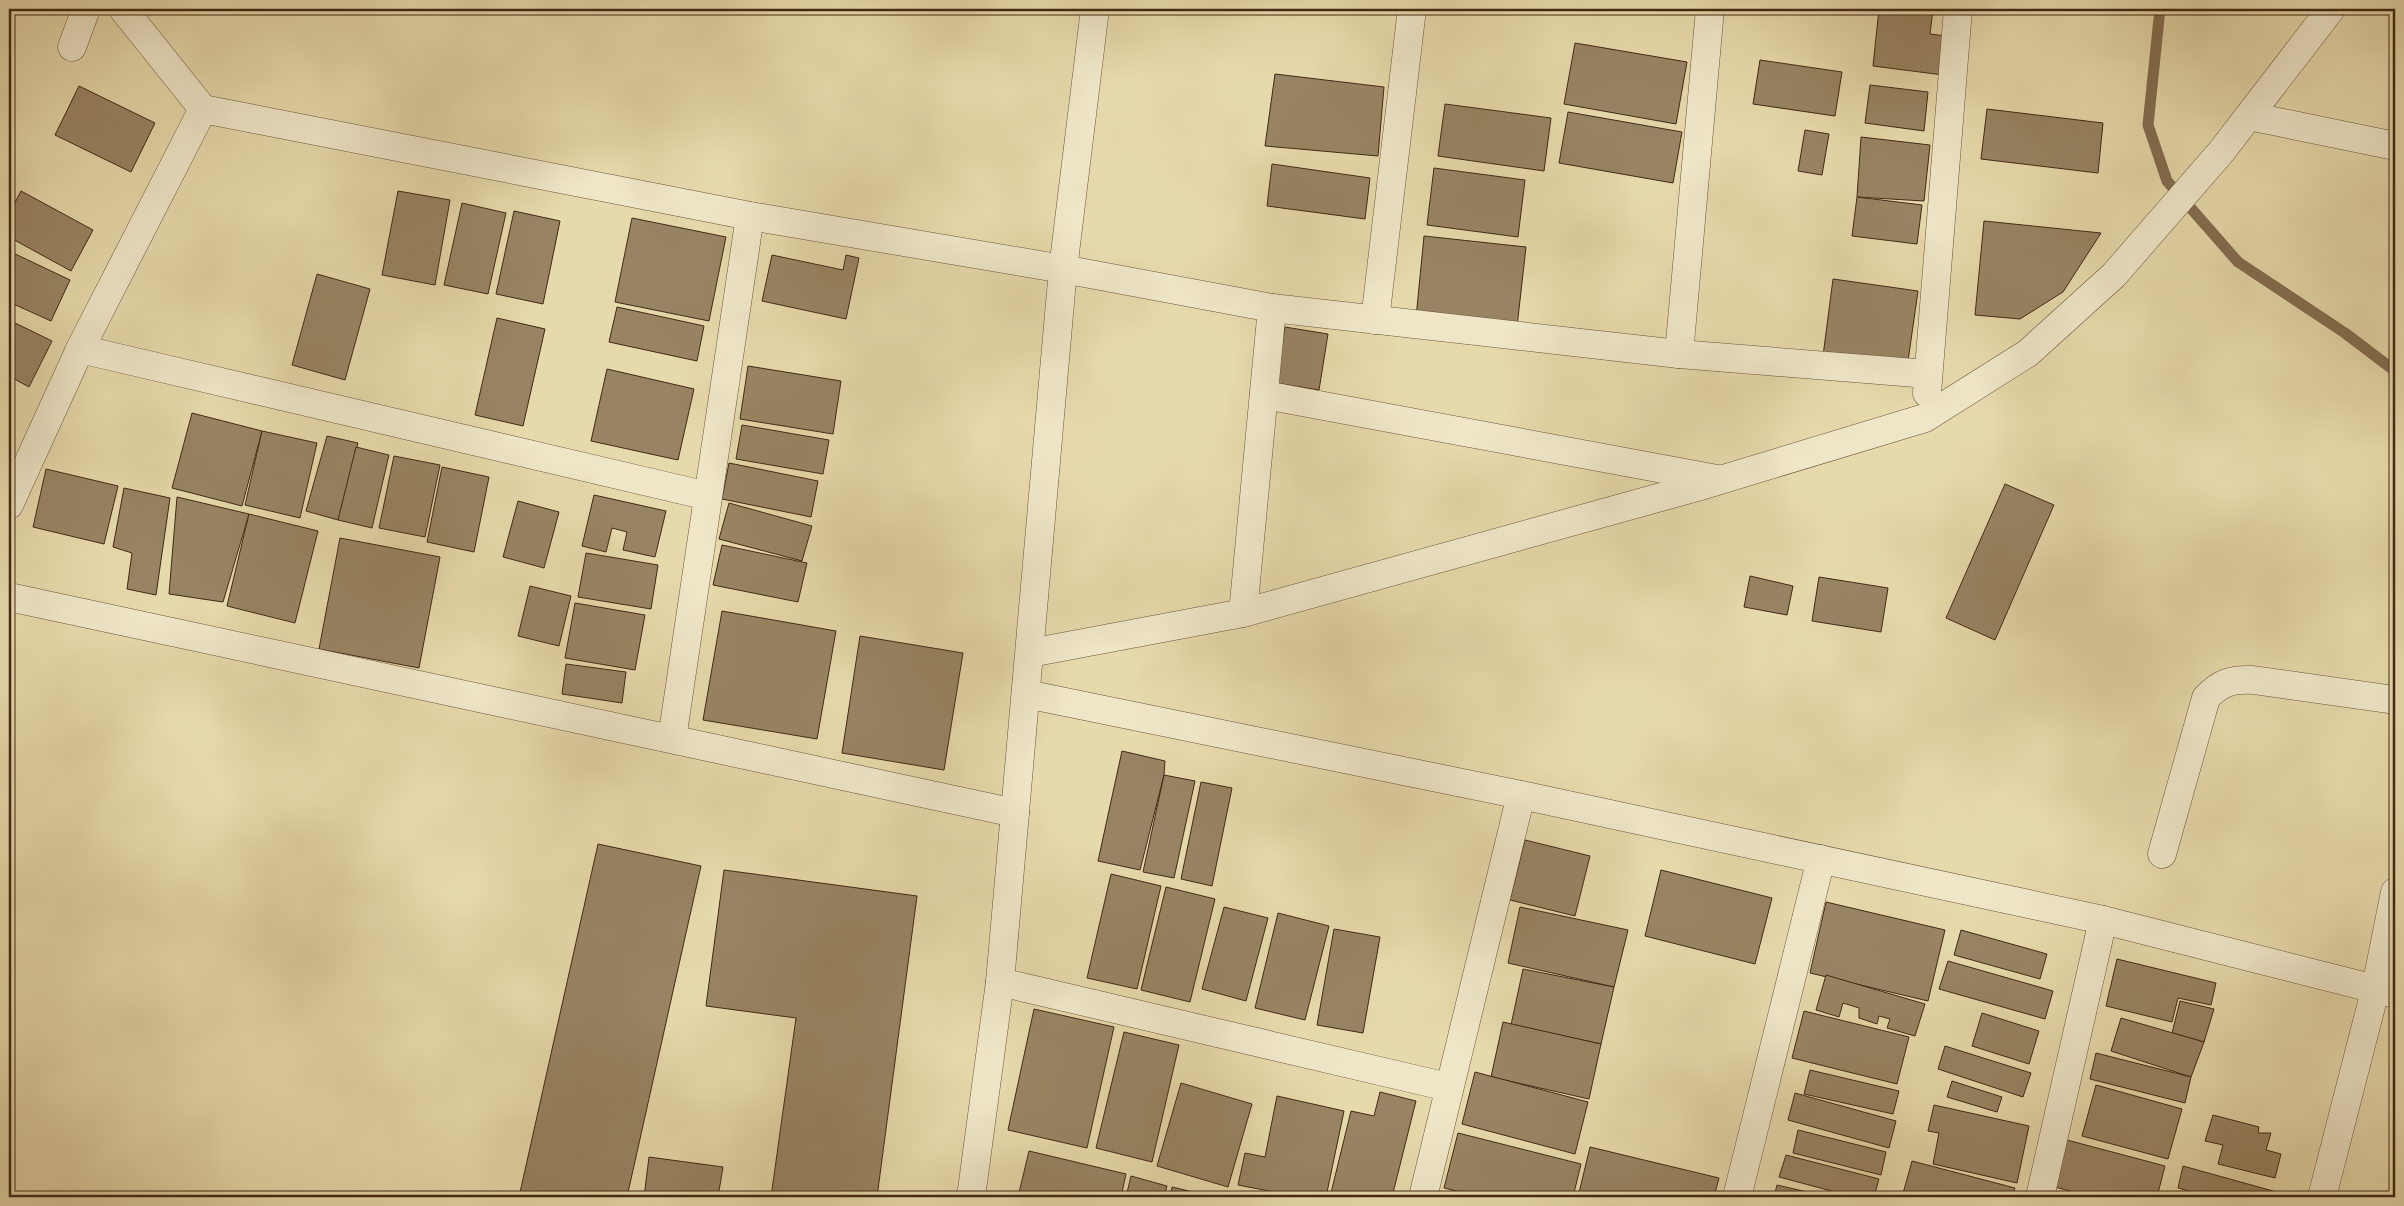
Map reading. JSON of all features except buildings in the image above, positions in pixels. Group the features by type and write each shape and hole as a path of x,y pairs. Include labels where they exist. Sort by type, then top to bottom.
{"street":[{"path":"72,47 86,9"},
{"path":"123,9 203,109 750,216 1063,269 1272,308 1678,354 1928,374"},
{"path":"972,1197 1000,982 1063,269 1095,9"},
{"path":"1375,320 1412,9"},
{"path":"1678,354 1710,9"},
{"path":"1925,418 1958,9"},
{"path":"1030,653 1243,613 1721,479 1925,418 2028,353 2114,275 2221,152 2331,9"},
{"path":"9,505 80,349 203,109"},
{"path":"2248,116 2395,146"},
{"path":"672,739 750,216"},
{"path":"1243,613 1272,308"},
{"path":"80,349 708,496"},
{"path":"1264,395 1721,479"},
{"path":"9,597 1015,813"},
{"path":"2162,854 2206,698 2218,686 2235,679 2253,680 2395,700"},
{"path":"1026,694 1821,858 2104,920 2386,990"},
{"path":"1423,1197 1448,1087 1521,796"},
{"path":"1737,1197 1821,858"},
{"path":"2322,1197 2386,990 2395,892"},
{"path":"2040,1197 2104,920"},
{"path":"1000,982 1448,1087"}],"waterway":[{"path":"2160,9 2148,125 2167,181 2238,262 2345,333 2395,371"}]}
